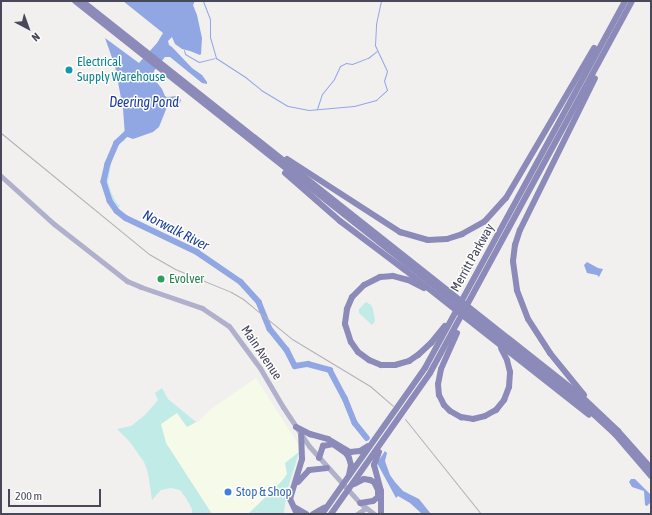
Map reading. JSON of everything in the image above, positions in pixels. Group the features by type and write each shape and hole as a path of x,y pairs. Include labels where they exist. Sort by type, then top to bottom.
{"highway":[{"path":"75,1 163,68 246,137 259,144 567,385 618,431"},
{"path":"82,1 109,22"},
{"path":"86,1 144,53"},
{"name":"Merritt Parkway","path":"531,180 632,1"},
{"path":"271,154 396,230 423,239 447,239 472,230 494,213 514,186 586,62 624,4"},
{"name":"Merritt Parkway","path":"459,324 531,180 624,4"},
{"path":"614,35 518,235 514,250 513,274 519,298 528,319 550,353 580,391 608,418 651,468"},
{"path":"163,68 226,114 271,154 577,399 638,459 651,476"},
{"path":"271,154 340,221 460,313 594,419 638,459"},
{"name":"Merritt Parkway","path":"451,318 525,192"},
{"path":"451,318 436,338 422,352 409,361 395,365 377,364 362,356 351,342 345,324 348,305 357,290 372,280 388,276 403,278 413,282 460,313"},
{"path":"322,514 419,377 451,318"},
{"path":"459,324 441,369 438,388 440,398 447,408 458,416 470,419 485,416 499,407 506,396 510,379 509,364 504,353 479,328"},
{"path":"331,514 424,382 459,324"},
{"path":"296,427 354,452 363,450 380,433"},
{"path":"381,514 381,491 375,462 392,429"},
{"path":"297,514 290,498 302,459 301,435"},
{"path":"319,458 321,449 326,444 333,444 346,454 351,465 346,481"},
{"path":"306,514 295,506 292,498 293,491 305,472 313,468 327,468"},
{"path":"351,486 364,479 370,480 377,486 379,494 376,499 369,503 360,503"},
{"path":"313,514 322,510 332,500"}],"main road":[{"name":"Main Avenue","path":"1,176 69,237 127,281 202,308 229,326 257,365 301,435 327,468 360,503 374,514"},
{"path":"357,514 366,508"}],"shaded area":[{"path":"119,139 124,139 125,141 120,142 110,157 111,164 108,182 116,202 120,206 118,208 113,204 105,182 108,161 107,157 112,147"},
{"path":"366,302 371,305 373,309 375,321 372,325 359,313 359,309"},
{"path":"256,378 298,444 299,452 285,463 287,474 282,481 248,514 212,514 166,443 161,424 177,413 187,427 199,421 211,409"},
{"path":"162,388 168,399 196,422 187,427 177,413 161,424 166,443 212,514 192,514 192,509 180,490 171,488 161,490 152,500 148,473 144,462 130,442 117,429 131,426 145,415 158,400 155,393"},
{"path":"299,452 287,491 283,514 248,514 282,481 287,474 285,463"}],"water":[{"name":"Deering Pond","path":"123,1 195,1 193,5 197,15 202,38 201,54 200,55 182,49 175,44 172,37 168,41 169,45 192,68 202,75 207,82 207,84 202,83 170,57 165,57 154,71 155,80 165,96 177,96 181,100 180,103 167,107 159,127 153,132 133,139 125,136 123,109 115,66 105,38 139,63 157,43 163,33"},
{"path":"587,262 603,269 599,277 597,275 587,273 584,265"},
{"path":"385,451 387,453 385,461 390,475 395,482 403,491 419,499 431,514 422,514 410,503 398,496 396,498 377,463"},
{"path":"631,479 635,479 651,495 651,502 647,506 645,505 644,491 632,487 629,482"}],"waterway":[{"path":"203,1 210,19 210,37 216,58 244,76 261,90 288,106 309,110 354,106 376,100 387,90 384,81 387,71 375,45 376,24 381,1"},
{"path":"184,50 185,54 199,62 215,58"},
{"path":"317,109 322,94 334,79 340,66 346,63 352,64 368,58 377,51"},
{"name":"Norwalk River","path":"130,131 117,143 108,164 104,182 110,201 117,211 126,218 197,252 241,282 259,302 270,329 287,350 295,366 308,364 330,370 345,398 355,423 367,438"}],"railway":[{"path":"1,133 149,254 175,269 231,292 243,299 292,339 370,386 393,406"},
{"path":"405,419 481,514"}],"place":[{"name":"Electrical Supply Warehouse","path":"69,70"},
{"name":"Evolver","path":"161,279"},
{"name":"Stop & Shop","path":"228,492"}]}
